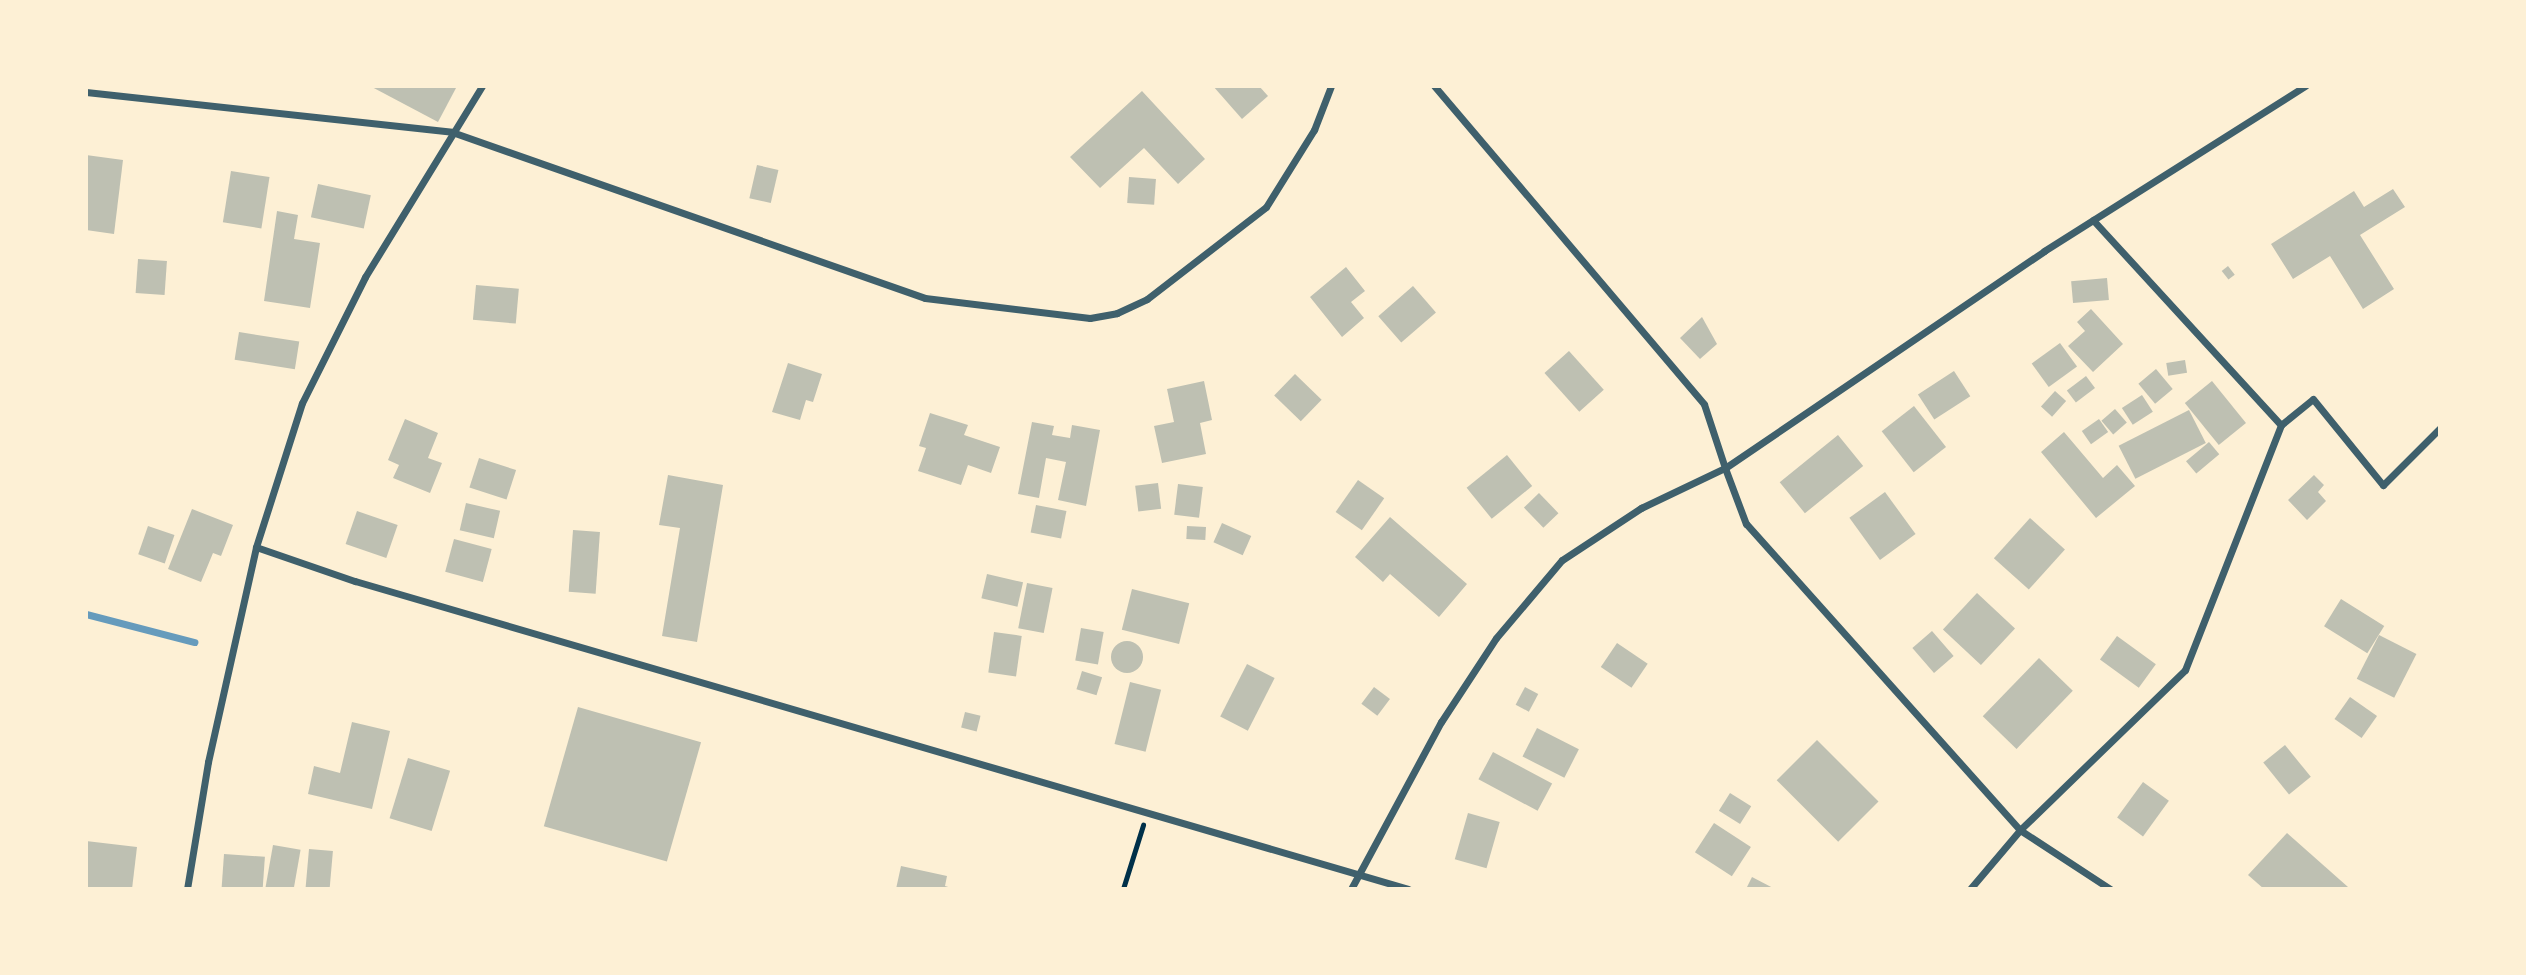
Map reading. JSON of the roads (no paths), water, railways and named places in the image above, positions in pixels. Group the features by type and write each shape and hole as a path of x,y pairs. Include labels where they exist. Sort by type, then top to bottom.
{"street":[{"path":"187,889 208,762 256,547 302,403 365,277 482,86"},
{"path":"86,92 452,132 925,298 1090,318 1117,313 1147,299 1266,207 1314,130 1331,86"},
{"path":"1434,86 1704,404 1746,524 2020,830 2110,889"},
{"path":"1351,889 1355,876 1454,701 1496,638 1562,560 1641,508 1725,468 2093,220 2305,86"},
{"path":"2093,220 2281,425"},
{"path":"1970,889 2020,830 2185,670 2281,425 2313,400 2383,485 2440,428"},
{"path":"256,547 368,585 1355,876 1408,889"}],"waterway":[{"path":"86,614 194,642"}]}
